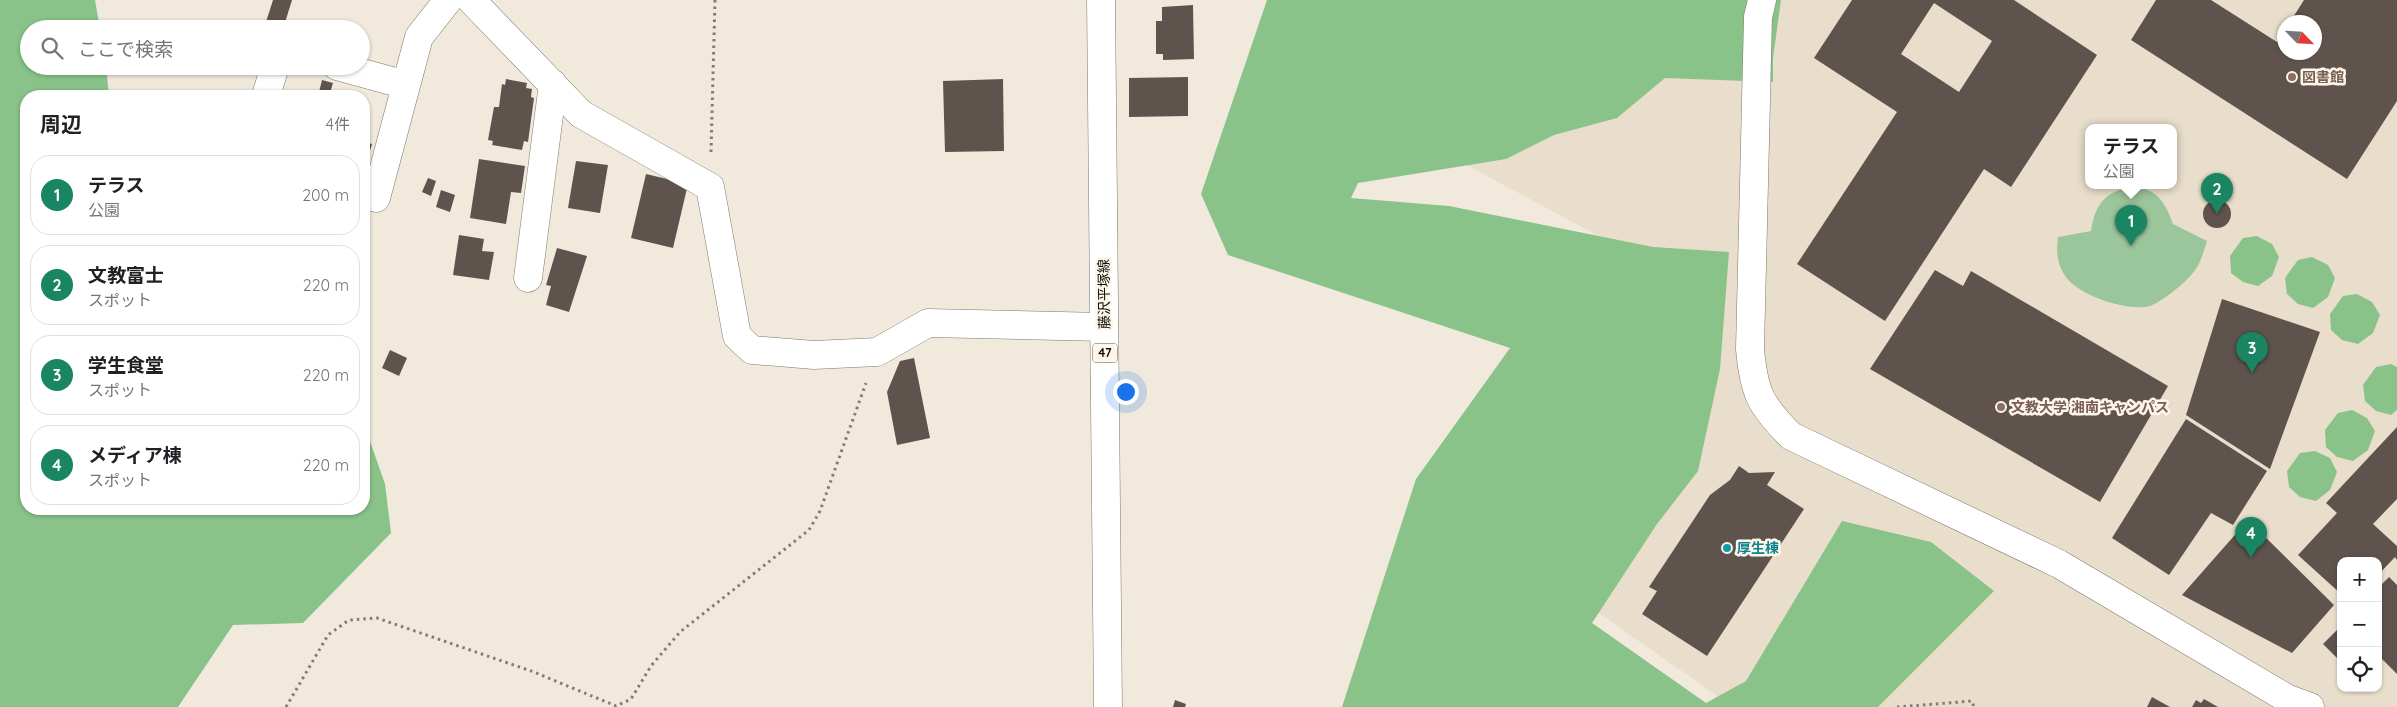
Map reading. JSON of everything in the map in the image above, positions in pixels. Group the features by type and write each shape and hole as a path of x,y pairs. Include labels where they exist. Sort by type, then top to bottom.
{"street":[{"path":"370,196 376,198 418,37 448,0"},
{"path":"471,0 581,114 710,188 737,336 752,350 814,355 879,350 928,323 1104,326"},
{"name":"藤沢平塚線","path":"1101,0 1108,707"},
{"path":"1762,0 1758,17 1750,349 1753,379 1767,413 1791,436 2059,564 2288,699 2310,707"},
{"path":"268,90 272,75"},
{"path":"370,75 406,85"},
{"path":"528,278 553,84"}],"path":[{"path":"710,188 715,0"},
{"path":"286,707 328,634 349,620 377,618 534,672 616,706 631,699 651,666 680,632 809,530 820,511 879,350"},
{"path":"1897,707 1972,701 1974,707"}],"shaded area":[{"name":"文教大学 湘南キャンパス","path":"1314,0 2397,0 2397,707 1733,707 1576,597 1628,252 1328,90"}],"green space":[{"path":"0,0 95,0 98,20 20,20 20,75 107,75 108,90 20,90 20,515 370,515 370,441 385,484 391,533 303,623 233,625 178,707 0,707"},
{"path":"1267,0 1781,0 1773,58 1773,82 1665,78 1617,118 1554,135 1506,159 1358,183 1351,198 1449,206 1653,247 1729,252 1720,369 1698,471 1657,524 1592,623 1706,703 1746,681 1842,521 1931,542 1994,591 1878,707 1342,707 1416,479 1510,348 1228,255 1201,194"},
{"path":"2145,189 2152,192 2166,208 2173,224 2207,241 2199,263 2192,274 2168,295 2150,306 2130,307 2093,296 2072,284 2061,268 2058,258 2058,237 2091,231 2095,215 2102,202 2106,197 2119,190"},
{"path":"2257,236 2272,244 2279,257 2272,276 2258,286 2243,282 2231,273 2230,256 2243,238"},
{"path":"2312,257 2328,265 2335,278 2328,297 2313,308 2298,304 2287,294 2285,278 2298,260"},
{"path":"2357,294 2372,302 2380,315 2373,333 2358,344 2342,340 2331,330 2330,314 2343,296"},
{"path":"2391,364 2397,367 2397,410 2391,415 2376,411 2365,401 2363,385 2376,367"},
{"path":"2352,410 2367,418 2375,431 2368,450 2353,461 2337,457 2326,447 2325,430 2338,413"},
{"path":"2315,451 2330,458 2337,472 2330,490 2316,501 2300,497 2289,487 2287,471 2300,453"}],"building":[{"path":"273,0 292,0 286,20 267,20"},
{"path":"1852,0 2014,0 2097,55 2011,187 1984,169 1885,321 1797,264 1897,112 1814,58","holes":["1934,3 1992,41 1959,92 1901,54"]},
{"name":"図書館","path":"2156,0 2211,0 2277,42 2277,60 2322,60 2322,15 2294,15 2304,0 2397,0 2397,101 2347,179 2131,40"},
{"path":"1193,5 1194,59 1163,60 1163,54 1156,54 1156,21 1162,21 1162,7"},
{"path":"1188,77 1188,116 1129,117 1129,78"},
{"path":"506,79 527,83 526,88 532,89 531,97 534,98 528,142 524,141 522,150 492,145 493,141 488,140 494,107 499,107 502,84 505,85"},
{"path":"1003,79 1004,151 945,152 943,81"},
{"path":"322,80 333,83 331,90 320,90"},
{"path":"479,159 525,166 521,193 511,192 506,224 470,218"},
{"path":"576,161 608,165 600,213 568,208"},
{"path":"646,174 688,184 673,248 631,238"},
{"path":"428,178 436,181 431,196 422,192"},
{"path":"441,190 455,195 450,212 436,207"},
{"path":"2217,200 2227,204 2231,214 2227,224 2217,228 2207,224 2203,214 2207,204"},
{"path":"459,235 484,239 482,251 494,252 489,280 453,275"},
{"path":"557,248 587,256 569,312 546,305 551,286 546,285"},
{"path":"1935,270 1963,286 1971,271 2168,386 2100,502 1870,369"},
{"path":"2222,299 2320,332 2270,469 2186,415"},
{"path":"390,350 407,358 399,376 382,368"},
{"path":"914,358 930,438 897,445 887,392 900,361"},
{"path":"2186,419 2267,471 2233,525 2211,513 2169,575 2112,538"},
{"path":"2397,427 2397,499 2373,524 2397,546 2397,560 2395,557 2382,571 2382,557 2337,557 2337,590 2298,555 2337,513 2326,503"},
{"name":"厚生棟","path":"1739,466 1749,473 1775,472 1767,485 1804,509 1707,656 1642,614 1657,591 1649,587 1710,495 1730,480"},
{"path":"2248,520 2334,605 2292,653 2182,595"},
{"path":"2389,577 2397,585 2397,674 2382,659 2382,584"},
{"path":"2337,630 2337,658 2323,644"},
{"path":"2152,697 2170,707 2147,707"},
{"path":"2204,699 2218,707 2192,707 2196,700 2201,703"},
{"path":"1175,700 1186,704 1185,707 1173,707"}],"place":[{"name":"図書館","path":"2292,77"},
{"name":"文教富士","path":"2217,214"},
{"name":"テラス","path":"2131,246"},
{"name":"学生食堂","path":"2252,373"},
{"name":"文教大学 湘南キャンパス","path":"2001,407"},
{"name":"厚生棟","path":"1727,548"},
{"name":"メディア棟","path":"2251,558"}]}
